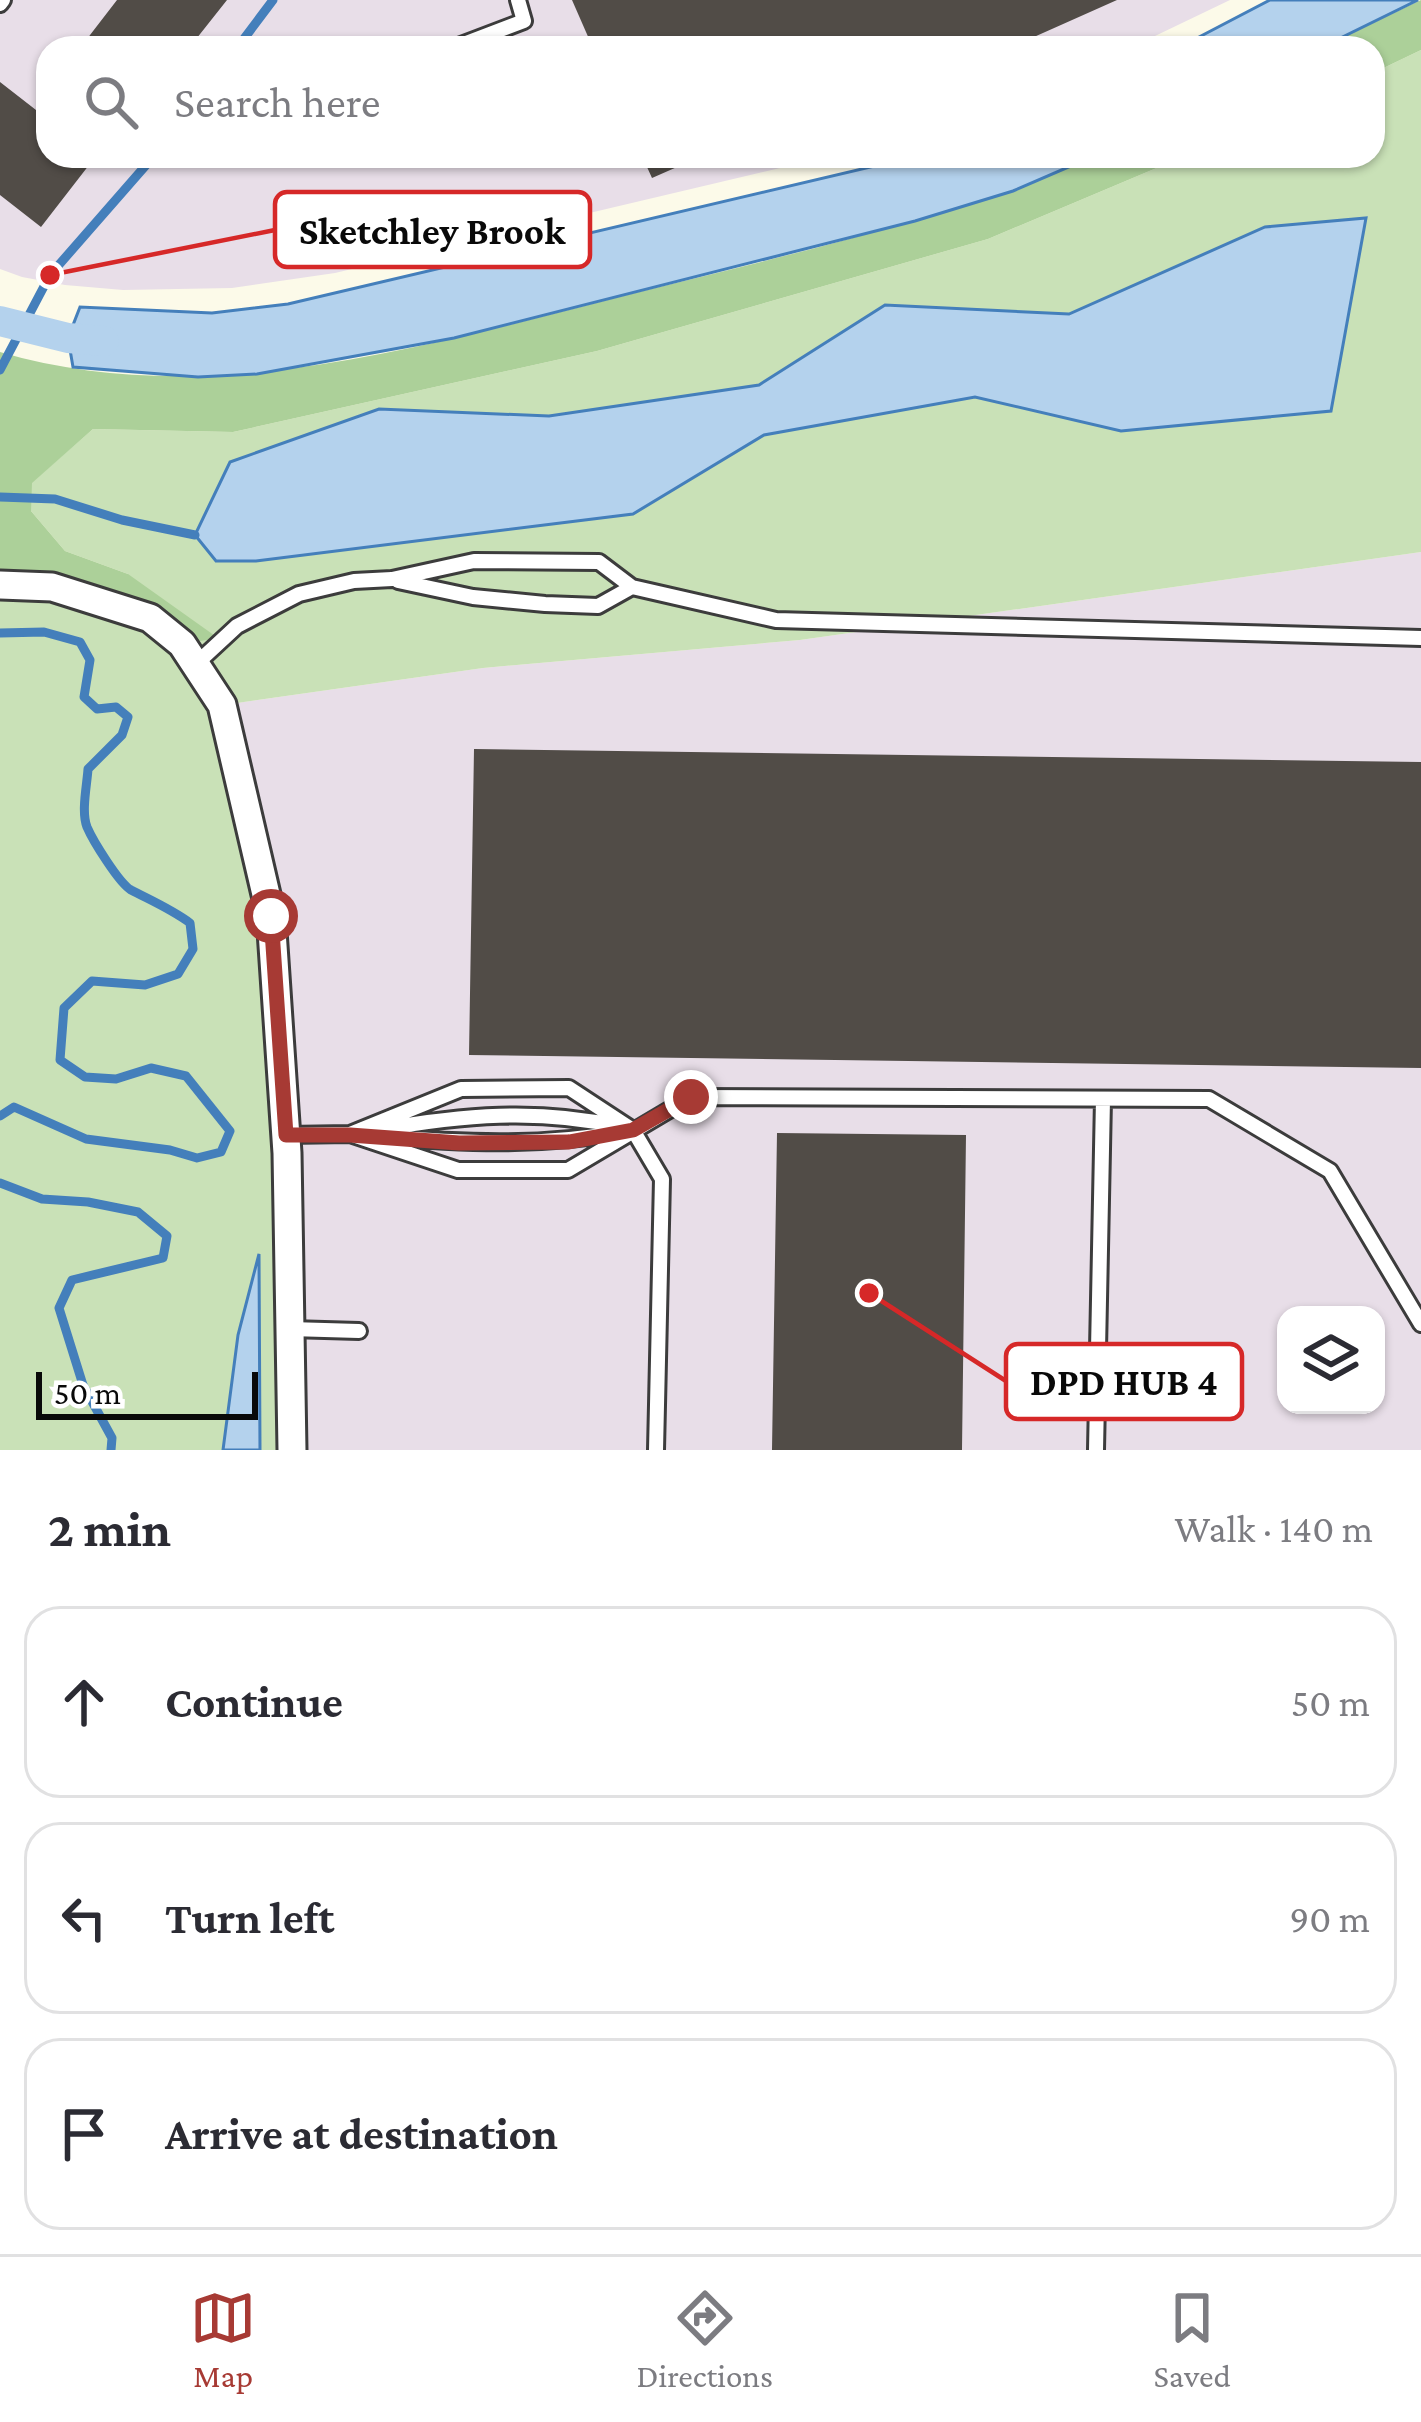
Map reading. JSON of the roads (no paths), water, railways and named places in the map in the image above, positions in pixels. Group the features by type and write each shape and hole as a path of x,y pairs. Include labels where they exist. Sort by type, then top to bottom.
{"street":[{"path":"0,585 52,587 149,618 182,644 222,705 271,916 286,1135 292,1450"}],"lane":[{"path":"484,36 524,21 518,0"},
{"path":"196,664 237,626 299,594 473,561 599,562 632,587 776,620 1421,638"},
{"path":"392,579 473,597 598,606 632,587"},
{"path":"350,1135 460,1089 569,1088 633,1130 662,1179 656,1450"},
{"path":"350,1135 458,1170 568,1169 691,1097 1209,1099 1330,1171 1421,1324"},
{"path":"1096,1450 1103,1099"},
{"path":"350,1135 460,1116 569,1115 633,1130"},
{"path":"286,1135 459,1143 569,1142 633,1130"},
{"path":"290,1329 359,1330"}],"water":[{"path":"1270,0 1418,0 1344,36 1201,36"},
{"path":"866,168 1066,168 1013,191 915,221 454,338 257,374 198,377 73,367 68,338 80,307 212,313 288,304"},
{"path":"1366,218 1331,411 1121,431 975,397 764,435 633,514 256,561 216,561 195,535 230,462 379,409 549,416 759,385 885,305 1069,314 1265,227"},
{"path":"259,1254 260,1450 223,1450 238,1335"}],"waterway":[{"path":"246,36 273,0"},
{"path":"0,370 50,275 144,168"},
{"path":"0,321 68,338 104,341"},
{"path":"0,497 55,499 122,520 195,535"},
{"path":"0,633 44,632 80,642 90,660 84,697 97,709 116,707 128,717 122,735 88,769 87,827 126,886 190,923 193,949 178,974 145,985 92,981 64,1008 60,1060 85,1077 116,1079 151,1068 186,1076 230,1131 221,1152 197,1158 86,1139 14,1107 0,1116"},
{"path":"0,1183 42,1199 138,1212 167,1236 163,1258 72,1280 59,1308 83,1385 112,1438 111,1450"}],"place":[{"name":"Sketchley Brook","path":"50,275"},
{"name":"DPD HUB 4","path":"869,1293"}]}
